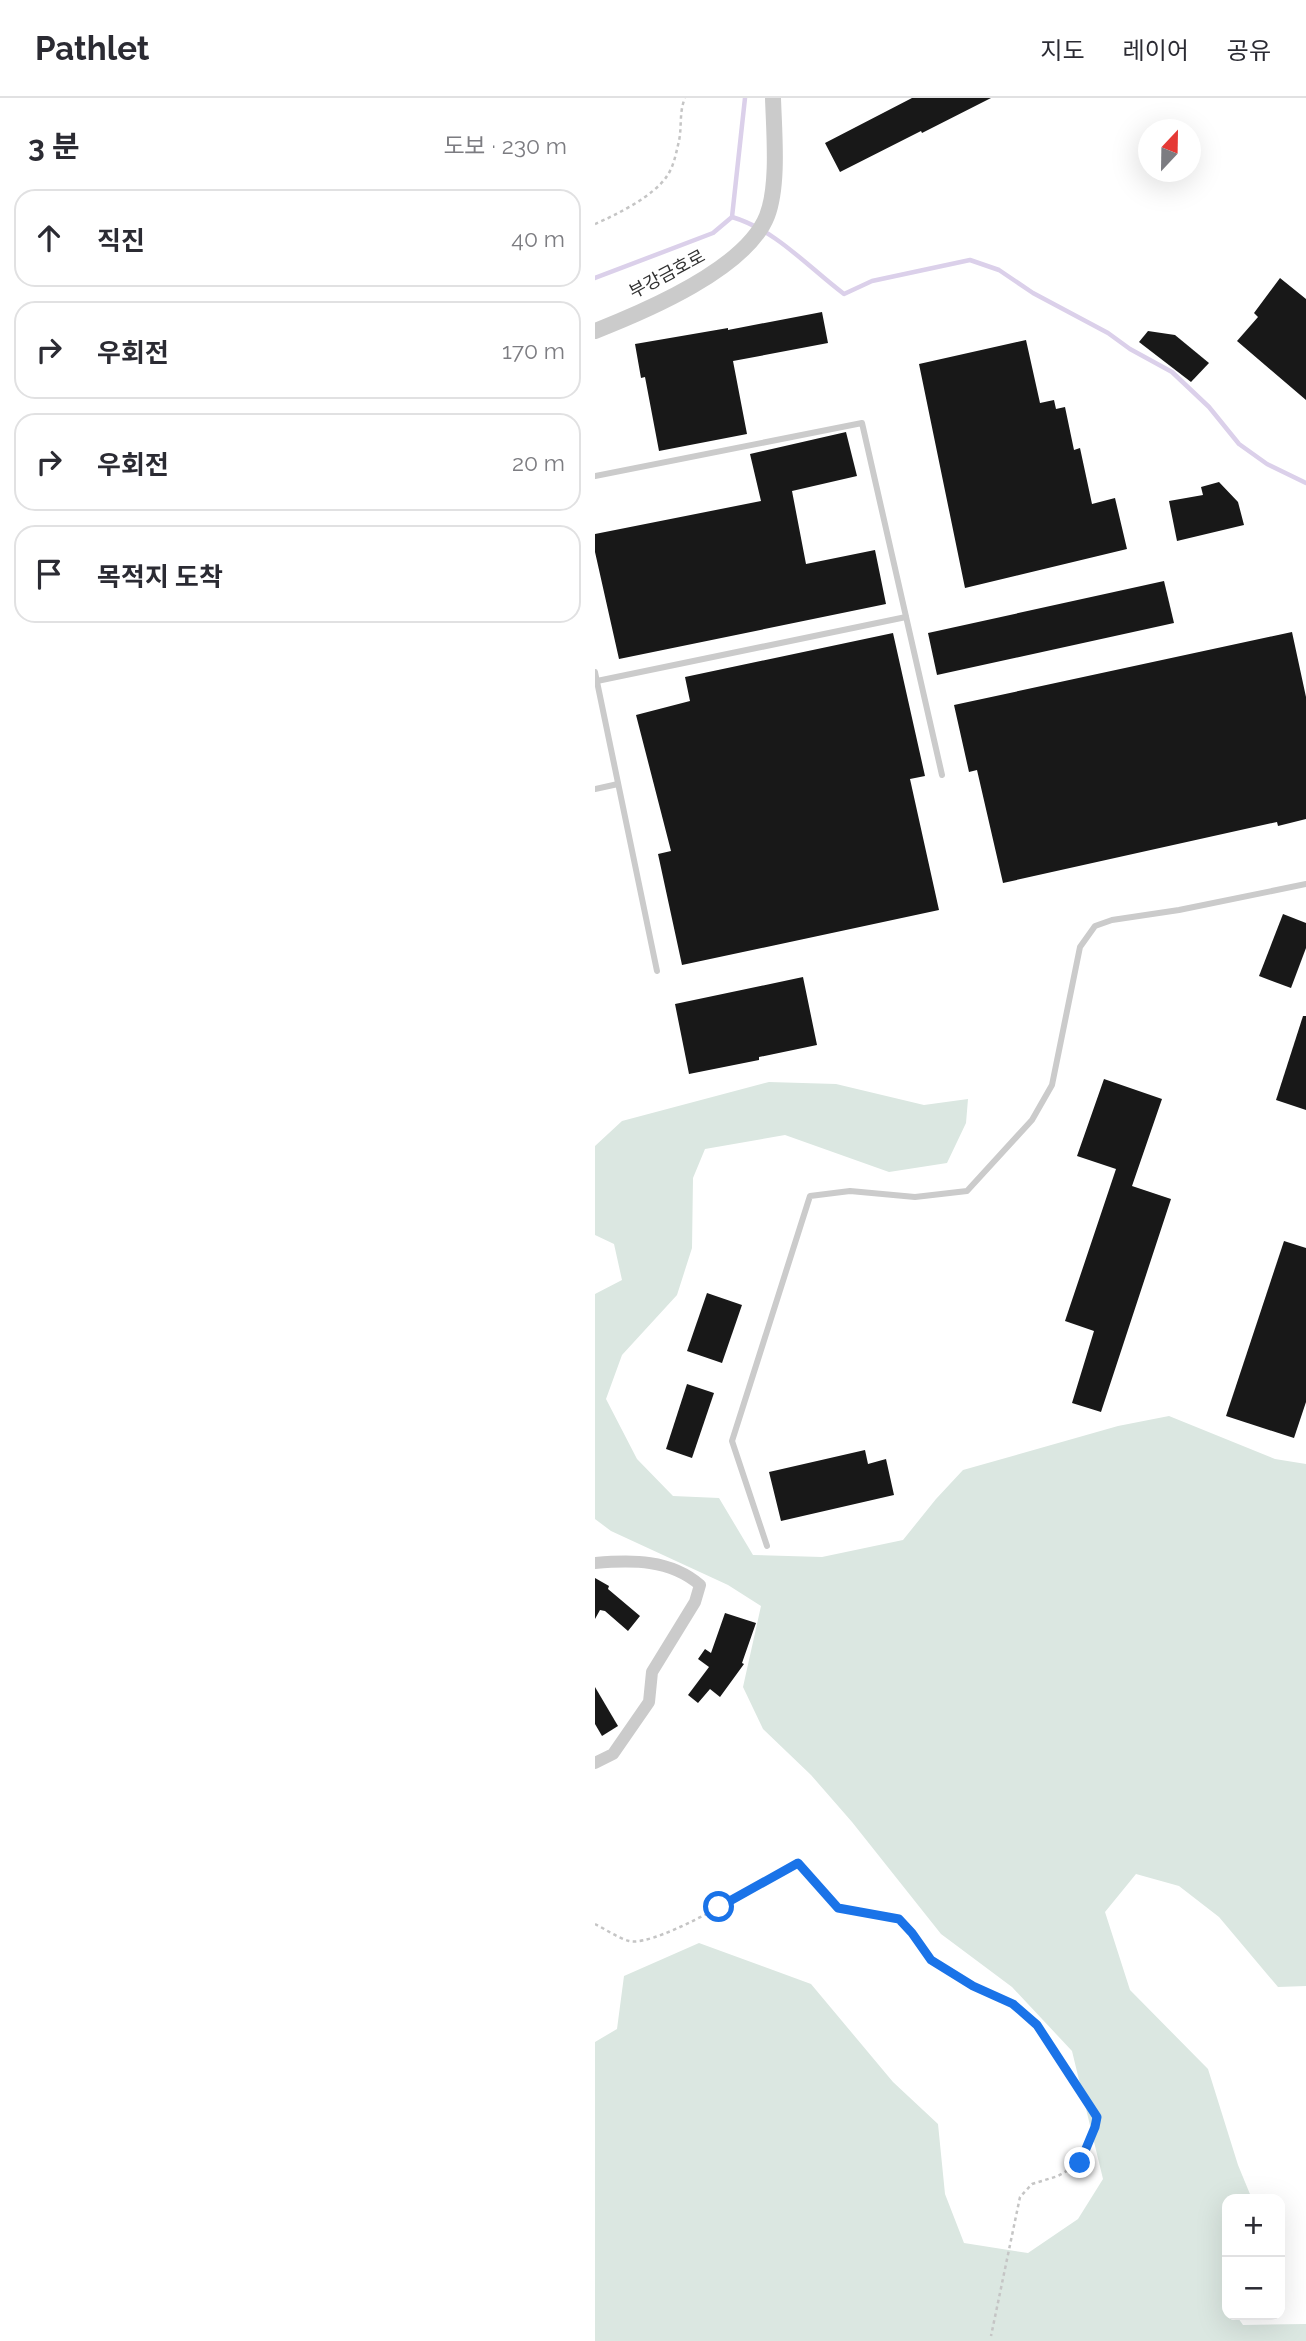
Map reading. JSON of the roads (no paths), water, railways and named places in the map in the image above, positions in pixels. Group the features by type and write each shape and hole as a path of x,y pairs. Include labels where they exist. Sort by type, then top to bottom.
{"street":[{"name":"부강금호로","path":"595,331 678,293 715,271 752,243 767,218 775,163 773,98"},
{"path":"595,1563 654,1563 691,1577 700,1585 695,1602 652,1672 649,1702 613,1754 595,1763"}],"lane":[{"path":"595,476 862,423 942,775"},
{"path":"597,681 906,617"},
{"path":"595,672 657,971"},
{"path":"595,789 618,784"},
{"path":"767,1546 732,1441 810,1196 851,1191 915,1197 967,1191 1032,1120 1052,1085 1080,947 1095,926 1112,920 1179,910 1306,884"}],"waterway":[{"path":"595,278 713,233 732,217 745,98"},
{"path":"732,217 777,240 844,294 872,281 970,260 999,270 1033,293 1108,333 1130,349 1172,372 1209,407 1239,444 1267,464 1306,483"}]}
